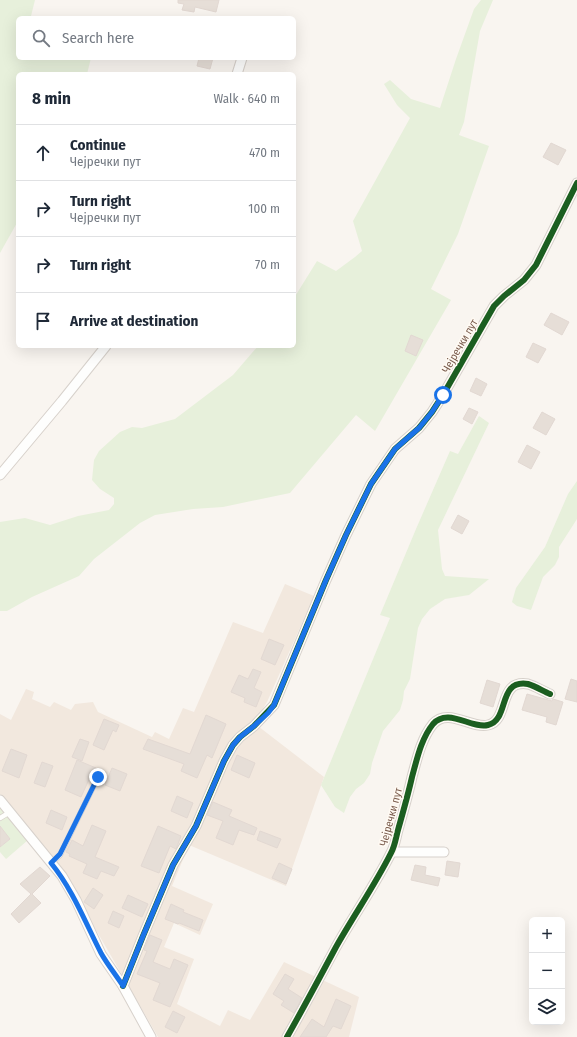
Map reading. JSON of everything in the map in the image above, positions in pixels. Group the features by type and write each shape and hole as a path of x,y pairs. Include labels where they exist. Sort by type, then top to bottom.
{"street":[{"path":"238,72 241,60"},
{"name":"Чејречки пут","path":"123,986 173,865 196,826 224,761 233,745 240,737 258,723 274,705 337,554 371,484 395,449 419,428 432,412 494,306 524,280 536,265 577,183"},
{"path":"0,475 104,348"},
{"name":"Чејречки пут","path":"287,1037 336,947 392,852 420,750 434,722 446,717 479,725 493,723 500,717 506,694 513,687 520,684 528,684 550,694"},
{"path":"0,800 62,876 76,900 101,954 123,986 151,1037"},
{"path":"392,852 444,852"}],"lane":[{"path":"51,863 60,854 98,777"},
{"path":"0,818 10,812"}],"shaded area":[{"path":"285,584 314,596 267,702 254,723 324,777 286,886 189,845 172,886 213,904 200,935 174,923 164,947 194,959 177,1004 220,1026 228,1010 250,1020 284,962 359,997 349,1037 158,1037 63,873 0,794 0,714 11,720 26,689 34,692 32,699 50,707 54,702 71,710 75,704 93,702 98,712 152,737 155,732 169,739 183,708 194,712 233,622 263,633"}],"green space":[{"path":"0,0 35,0 31,16 16,16 16,60 90,60 88,72 16,72 16,225 0,253"},
{"path":"481,0 493,0 480,31 464,122 459,135 489,146 458,234 431,289 451,300 375,431 356,415 290,493 223,507 193,509 155,515 140,523 94,559 79,576 32,597 7,611 0,611 0,522 25,518 50,525 78,516 109,510 114,504 114,498 100,489 92,480 94,460 99,451 120,432 132,427 142,428 175,419 233,375 256,348 296,348 296,295 317,261 336,271 362,251 353,221 410,118 397,105 384,84 390,80 411,99 440,108 474,9"},
{"path":"479,416 489,423 438,530 442,569 445,576 489,579 469,595 445,599 430,609 422,619 418,628 410,679 404,691 400,710 383,731 372,763 370,774 364,783 356,789 350,797 344,813 335,807 321,785 390,618 380,615 416,529 450,451 458,454"},
{"path":"577,481 577,519 559,547 559,557 555,565 543,577 531,610 517,606 512,602 516,588 545,547 568,494"},
{"path":"0,805 28,840 6,859 0,852 0,847 10,839 0,826"}],"building":[{"path":"178,0 219,0 216,12 195,7 194,12 182,10 184,4 178,3"},
{"path":"198,60 212,60 210,69 197,66"},
{"path":"551,143 566,150 558,165 543,157"},
{"path":"551,313 569,322 562,335 544,325"},
{"path":"411,335 423,340 416,356 405,351"},
{"path":"533,343 546,349 538,363 526,357"},
{"path":"476,378 487,384 481,396 470,391"},
{"path":"469,408 478,412 472,424 463,419"},
{"path":"542,412 555,419 546,435 533,428"},
{"path":"527,445 540,452 531,469 518,462"},
{"path":"458,515 469,521 462,534 451,528"},
{"path":"269,639 284,645 275,665 261,659"},
{"path":"253,669 261,672 254,688 262,692 256,707 244,702 245,698 231,692 239,675 248,679"},
{"path":"571,679 577,681 577,702 565,699"},
{"path":"487,680 500,684 493,707 480,703"},
{"path":"527,694 552,701 553,699 563,702 556,725 546,722 547,717 522,710"},
{"path":"206,715 226,724 212,758 207,755 197,778 181,771 184,764 143,749 148,739 190,754"},
{"path":"104,719 119,725 116,732 113,730 104,750 93,745"},
{"path":"80,739 89,742 82,761 72,757"},
{"path":"11,749 27,755 19,778 2,771"},
{"path":"237,755 255,763 249,778 231,770"},
{"path":"77,760 96,768 93,776 91,775 81,797 65,790"},
{"path":"42,762 53,766 45,787 34,783"},
{"path":"112,768 127,774 120,791 105,785"},
{"path":"177,796 193,803 187,818 171,811"},
{"path":"213,802 232,810 229,816 257,828 254,835 239,830 233,845 216,838 223,821 207,815"},
{"path":"51,810 67,817 62,830 46,823"},
{"path":"92,825 106,831 95,857 119,867 114,876 101,871 97,879 83,873 87,864 69,856 70,854 66,852 72,840 83,846"},
{"path":"0,826 10,839 0,847"},
{"path":"158,826 181,836 176,849 170,846 159,873 141,866"},
{"path":"260,831 281,839 277,848 257,840"},
{"path":"447,861 460,863 458,877 445,875"},
{"path":"279,863 292,869 286,884 272,878"},
{"path":"415,865 426,867 425,875 440,878 438,886 411,880"},
{"path":"40,867 50,876 32,894 41,903 19,923 11,914 31,894 20,884"},
{"path":"93,888 103,895 94,909 84,902"},
{"path":"128,895 148,904 142,917 122,908"},
{"path":"171,904 184,910 183,912 203,920 199,931 165,919"},
{"path":"113,911 124,916 119,928 108,923"},
{"path":"150,935 162,940 153,962 170,969 174,959 188,965 170,1007 153,1000 160,983 137,974 147,951 144,950"},
{"path":"285,974 294,979 288,989 302,998 294,1013 281,1005 284,1001 273,994"},
{"path":"336,999 351,1006 341,1029 333,1026 326,1037 300,1037 312,1019 324,1027"},
{"path":"173,1011 185,1017 177,1033 165,1027"}],"cycle path":[{"path":"123,986 173,865 196,826 224,761 233,745 240,737 254,726 274,705 326,580 371,484 395,449 419,428 432,412 494,306 524,280 536,265 577,183"},
{"path":"287,1037 336,947 378,877 392,850 420,749 425,736 433,724 439,719 446,718 453,718 481,725 488,725 495,722 508,693 518,684 528,684 550,694"}],"route":[{"path":"98,777 60,854 51,863 62,876 76,900 101,954 123,986 173,865 196,826 224,761 233,745 240,737 268,713 274,705 326,580 371,484 395,449 419,428 443,395"}]}
